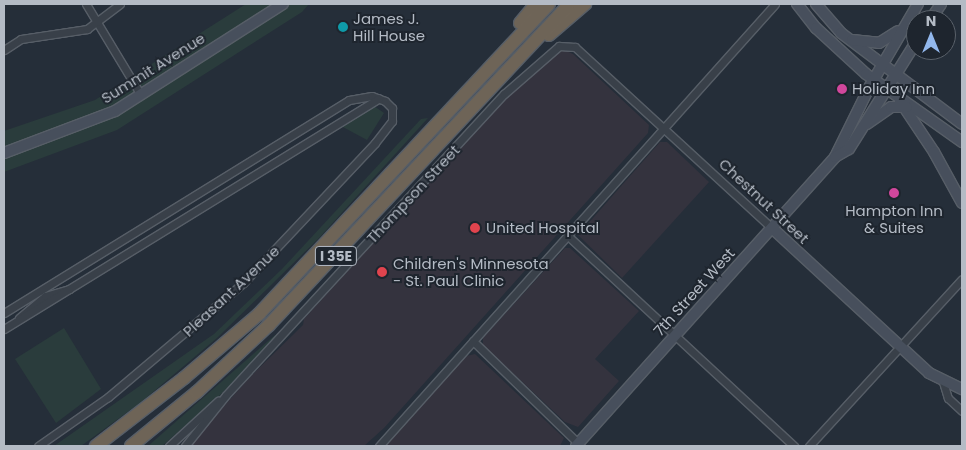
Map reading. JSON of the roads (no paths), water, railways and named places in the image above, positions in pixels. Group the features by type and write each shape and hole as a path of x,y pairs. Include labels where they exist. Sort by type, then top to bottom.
{"highway":[{"path":"486,69 536,4"},
{"name":"I 35E","path":"96,446 169,390 259,314 548,4"},
{"name":"I 35E","path":"131,446 270,325 568,4"},
{"path":"526,50 549,36 585,4"}],"main road":[{"name":"Summit Avenue","path":"4,153 106,115 141,95 282,4"},
{"path":"797,4 816,28 874,79 891,91 908,107 962,142"},
{"path":"816,4 848,39 962,124"},
{"path":"848,39 879,43 906,23"},
{"name":"7th Street West","path":"577,445 835,157 874,79 906,23"},
{"name":"7th Street West","path":"835,157 849,149 862,128 891,91 896,74 906,58"},
{"path":"862,128 891,107 908,107"},
{"path":"908,107 962,203"},
{"name":"Chestnut Street","path":"772,228 900,347 943,382 962,389"}],"street":[{"path":"86,4 141,95"},
{"path":"4,50 21,39 87,29 120,4"},
{"path":"379,446 775,4"},
{"name":"Chestnut Street","path":"564,45 575,47 772,228"},
{"name":"Thompson Street","path":"185,446 226,395 504,94 554,49 564,45"},
{"path":"4,313 37,297 349,100 364,95 379,98"},
{"path":"4,329 379,98"},
{"name":"Pleasant Avenue","path":"38,446 108,397 243,282 375,143 392,122 392,108 379,98"},
{"path":"568,236 794,446"},
{"path":"809,446 962,279"},
{"path":"16,322 37,297 73,288"},
{"path":"473,341 577,445"},
{"name":"Chestnut Street","path":"943,382 948,398 962,411"},
{"name":"Thompson Street","path":"169,446 226,395"}],"place":[{"name":"James J. Hill House","path":"343,27"},
{"name":"Holiday Inn","path":"842,89"},
{"name":"Hampton Inn & Suites","path":"894,193"},
{"name":"United Hospital","path":"475,228"},
{"name":"Children's Minnesota - St. Paul Clinic","path":"382,272"}]}
